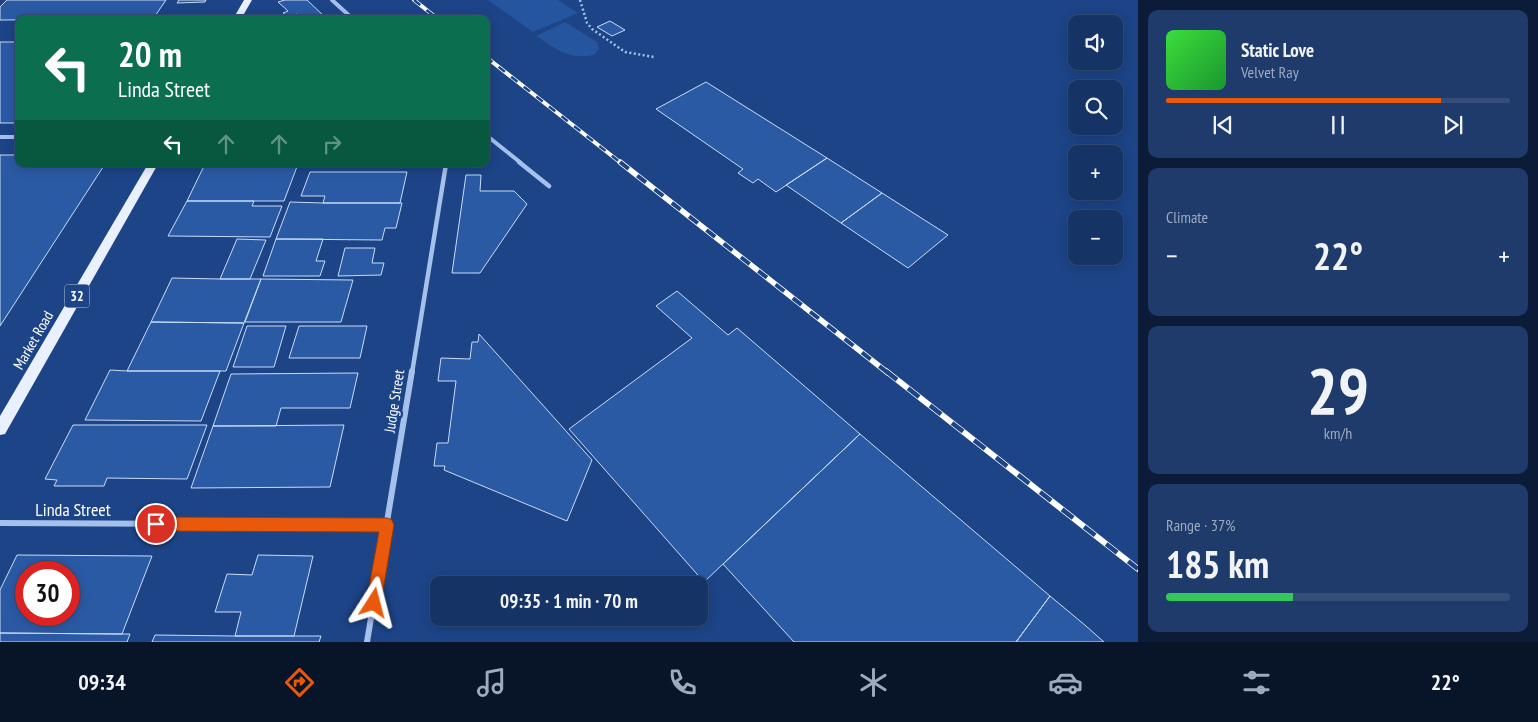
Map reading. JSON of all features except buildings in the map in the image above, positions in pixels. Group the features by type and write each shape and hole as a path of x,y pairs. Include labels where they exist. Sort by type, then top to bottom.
{"main road":[{"path":"240,15 248,0"},
{"name":"Market Road","path":"0,429 151,167"}],"street":[{"path":"332,0 349,15"},
{"path":"0,137 15,137"},
{"path":"490,138 549,186"},
{"name":"Judge Street","path":"367,642 446,167"},
{"name":"Linda Street","path":"0,523 387,525"}],"path":[{"path":"580,0 587,23 592,29 626,52 654,57"}],"shaded area":[{"path":"488,0 558,0 578,13 533,32"},
{"path":"565,22 597,42 599,49 594,55 570,55 536,36"}],"railway":[{"path":"414,0 433,15"},
{"path":"490,60 621,163"},
{"path":"620,162 888,373"},
{"path":"886,371 1138,569"}],"route":[{"path":"156,524 387,525 374,603"}]}
